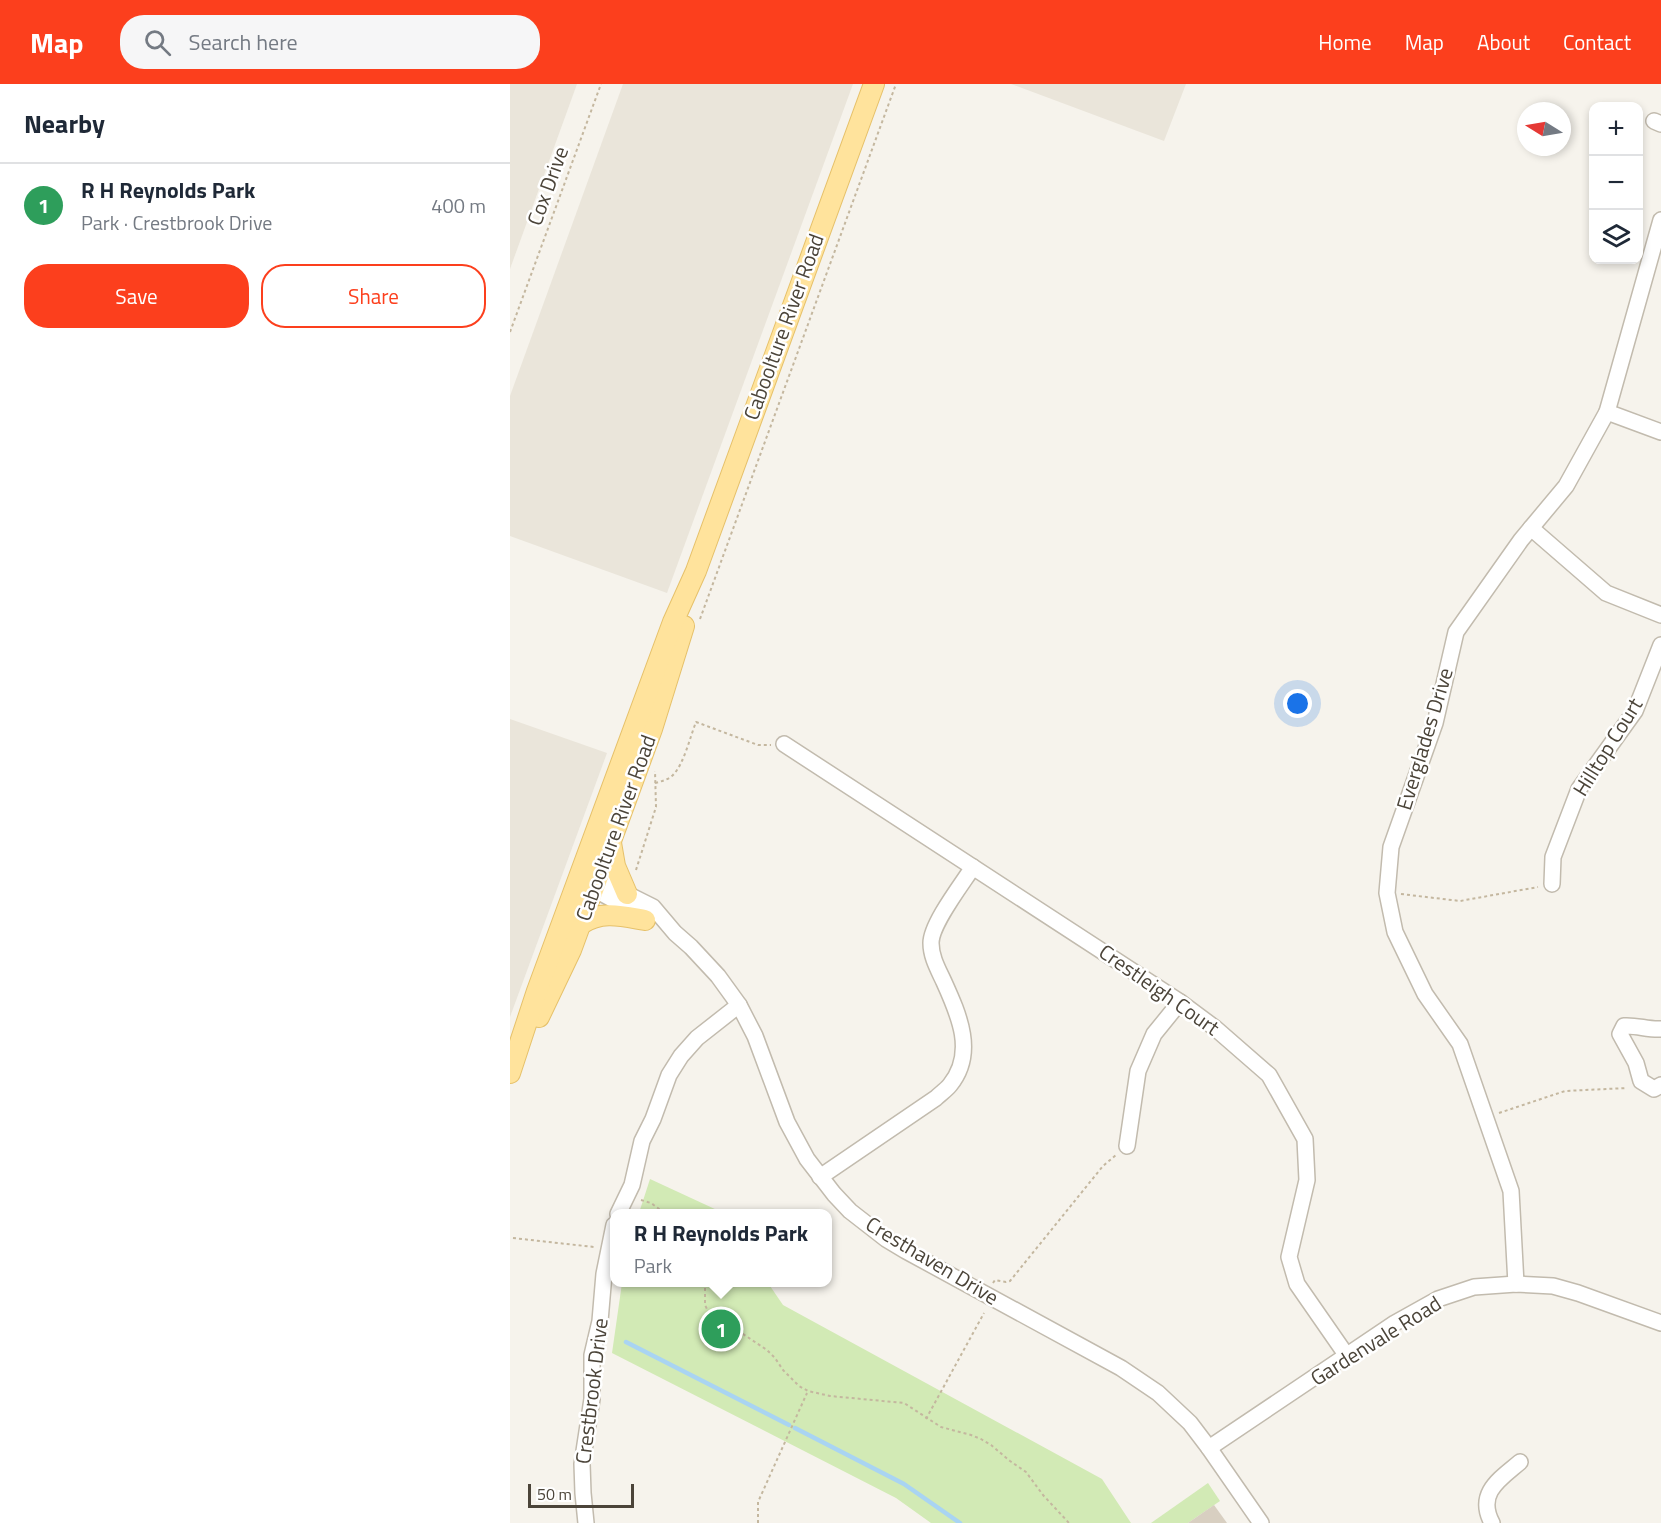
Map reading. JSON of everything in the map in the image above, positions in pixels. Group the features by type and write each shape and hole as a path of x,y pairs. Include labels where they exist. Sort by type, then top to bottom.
{"main road":[{"name":"Caboolture River Road","path":"510,1074 537,991 587,880 673,622 696,571 874,84"},
{"name":"Caboolture River Road","path":"510,1074 571,950 581,924 587,880 611,843 660,706 684,627 696,571"},
{"path":"611,843 615,866 627,894"},
{"path":"581,924 604,914 645,920"}],"street":[{"name":"Everglades Drive","path":"1516,1284 1511,1191 1460,1044 1425,994 1395,932 1387,892 1391,847 1435,723 1456,632 1521,540 1566,486 1607,412 1661,220"},
{"path":"1607,412 1661,432"},
{"path":"1531,528 1606,593 1661,615"},
{"name":"Hilltop Court","path":"1552,884 1553,857 1580,789 1635,711 1661,645"},
{"name":"Crestleigh Court","path":"784,744 1180,1002 1215,1028 1269,1075 1305,1139 1307,1180 1289,1257 1297,1284 1347,1356"},
{"path":"820,1177 936,1098 950,1086 959,1069 964,1050 962,1030 933,958 931,942 933,933 944,913 973,867"},
{"name":"Cresthaven Drive","path":"587,880 627,894 653,907 675,933 706,961 718,976 739,1005 755,1036 787,1122 807,1159 850,1210 886,1239 1141,1380 1175,1407 1209,1448 1262,1523"},
{"name":"Cresthaven Drive","path":"587,880 645,920 675,933"},
{"path":"1127,1146 1138,1071 1154,1034 1180,1002"},
{"path":"620,1209 632,1185 642,1140 654,1119 669,1075 681,1056 697,1038 739,1005"},
{"path":"1661,1029 1624,1026 1620,1034 1636,1063 1641,1081 1654,1089 1661,1085"},
{"name":"Crestbrook Drive","path":"586,1523 582,1464 592,1399 592,1355 600,1322 604,1274 610,1247"},
{"name":"Gardenvale Road","path":"1209,1448 1395,1323 1438,1299 1474,1287 1516,1284 1553,1286 1661,1323"},
{"path":"1492,1523 1487,1514 1488,1498 1493,1485 1520,1462"}],"path":[{"name":"Cox Drive","path":"510,332 601,84"},
{"path":"698,625 896,84"},
{"path":"655,783 666,780 679,767 696,722 758,745 784,744"},
{"path":"635,872 656,807 655,766"},
{"path":"1387,892 1460,901 1552,884"},
{"path":"1485,1117 1565,1091 1628,1088 1641,1081"},
{"path":"993,1283 994,1280 1010,1281 1103,1167 1127,1146"},
{"path":"637,1206 639,1199 659,1209"},
{"path":"513,1238 595,1247"},
{"path":"705,1287 705,1305 709,1313 767,1350 791,1380 808,1391 830,1396 904,1403 941,1427 971,1435 991,1445 1026,1472 1043,1495 1069,1523"},
{"path":"926,1419 984,1313"},
{"path":"758,1523 758,1502 808,1391"}],"shaded area":[{"path":"510,84 577,84 510,269"},
{"path":"623,84 853,84 667,593 510,536 510,396"},
{"path":"1011,84 1186,84 1164,141"},
{"path":"510,719 607,753 510,1017"}],"green space":[{"path":"650,1179 715,1209 640,1209"},
{"path":"621,1287 771,1287 783,1305 1102,1479 1131,1523 931,1523 896,1498 612,1353"},
{"path":"1208,1483 1220,1501 1188,1523 1151,1523"}],"building":[{"path":"1214,1505 1227,1523 1188,1523"}],"waterway":[{"path":"626,1342 789,1425"},
{"path":"795,1428 904,1484 960,1523"}],"place":[{"name":"R H Reynolds Park","path":"721,1329"}]}
